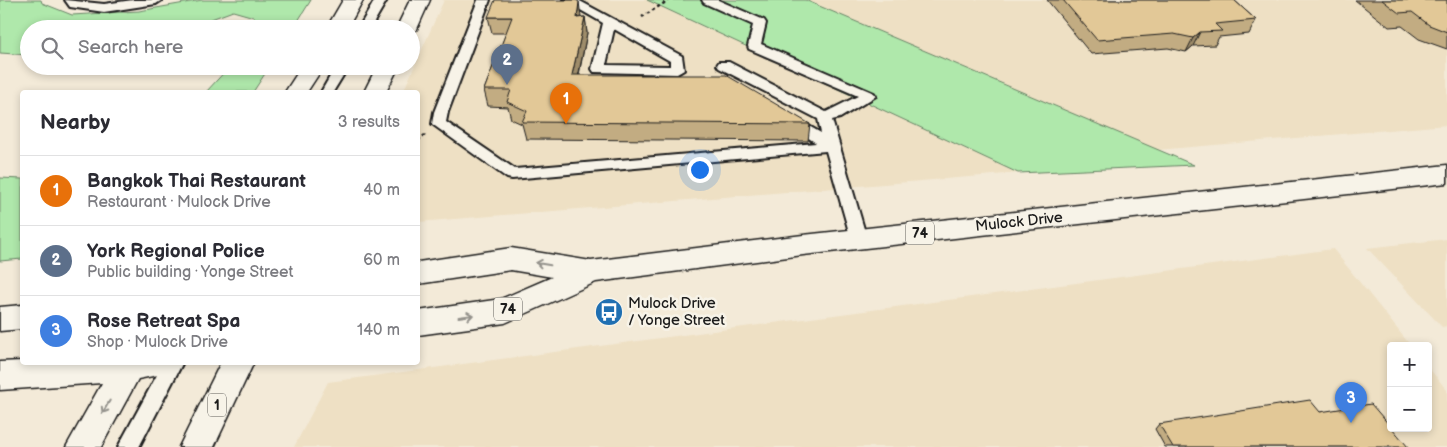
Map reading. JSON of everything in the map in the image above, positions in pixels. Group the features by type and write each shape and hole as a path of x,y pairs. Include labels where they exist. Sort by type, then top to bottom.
{"main road":[{"path":"341,20 353,0"},
{"path":"410,20 420,0"},
{"path":"297,90 307,75"},
{"path":"376,90 384,75"},
{"name":"Mulock Drive","path":"420,273 510,259 591,272 858,239 1447,174"},
{"name":"Mulock Drive","path":"420,323 504,311 591,272"},
{"path":"0,319 20,317"},
{"path":"0,376 130,365"},
{"path":"83,447 130,365"},
{"name":"1","path":"196,447 237,365"}],"lane":[{"path":"71,0 74,4 104,8 156,0"},
{"path":"369,20 381,0"},
{"path":"484,0 441,112 439,124 512,174 832,146"},
{"path":"569,0 677,59 677,70 599,69 609,22"},
{"path":"708,0 760,23 754,46 869,96 835,115 824,117 724,65"},
{"path":"328,90 337,75"},
{"path":"781,116 832,146"},
{"path":"824,117 858,239"},
{"path":"128,447 172,365"}],"path":[{"path":"622,29 669,0"}],"shaded area":[{"path":"444,0 647,0 1018,173 420,222 420,90 404,90 411,75 420,75 420,54"},
{"path":"805,0 1447,0 1447,125 1157,150"},
{"path":"1447,239 1447,326 1442,327 1367,248"},
{"path":"1333,249 1408,342 1387,342 1387,432 1432,432 1432,372 1447,390 1447,447 294,447 328,382"}],"green space":[{"path":"0,0 41,0 42,3 72,15 139,11 202,0 311,0 299,20 254,20 254,17 233,11 208,20 20,20 20,54 0,53"},
{"path":"647,0 805,0 1194,165 1018,173"},
{"path":"222,75 264,75 254,90 208,90"},
{"path":"0,178 20,179 20,259 0,261"}],"building":[{"path":"495,0 576,0 579,2 577,18 585,17 572,75 726,75 810,124 522,122 527,111 507,102 511,90 484,90 512,17 488,17"},
{"path":"1063,0 1234,0 1256,20 1215,24 1222,31 1200,32 1193,38 1174,34 1097,40"},
{"path":"1382,0 1447,0 1447,32 1429,25 1412,12 1399,13"},
{"path":"1310,400 1320,412 1371,404 1387,422 1387,432 1395,432 1408,447 1173,447 1159,424"}],"place":[{"name":"York Regional Police","path":"507,85"},
{"name":"Bangkok Thai Restaurant","path":"566,124"},
{"name":"Mulock Drive / Yonge Street","path":"609,312"},
{"name":"Rose Retreat Spa","path":"1351,423"}]}
